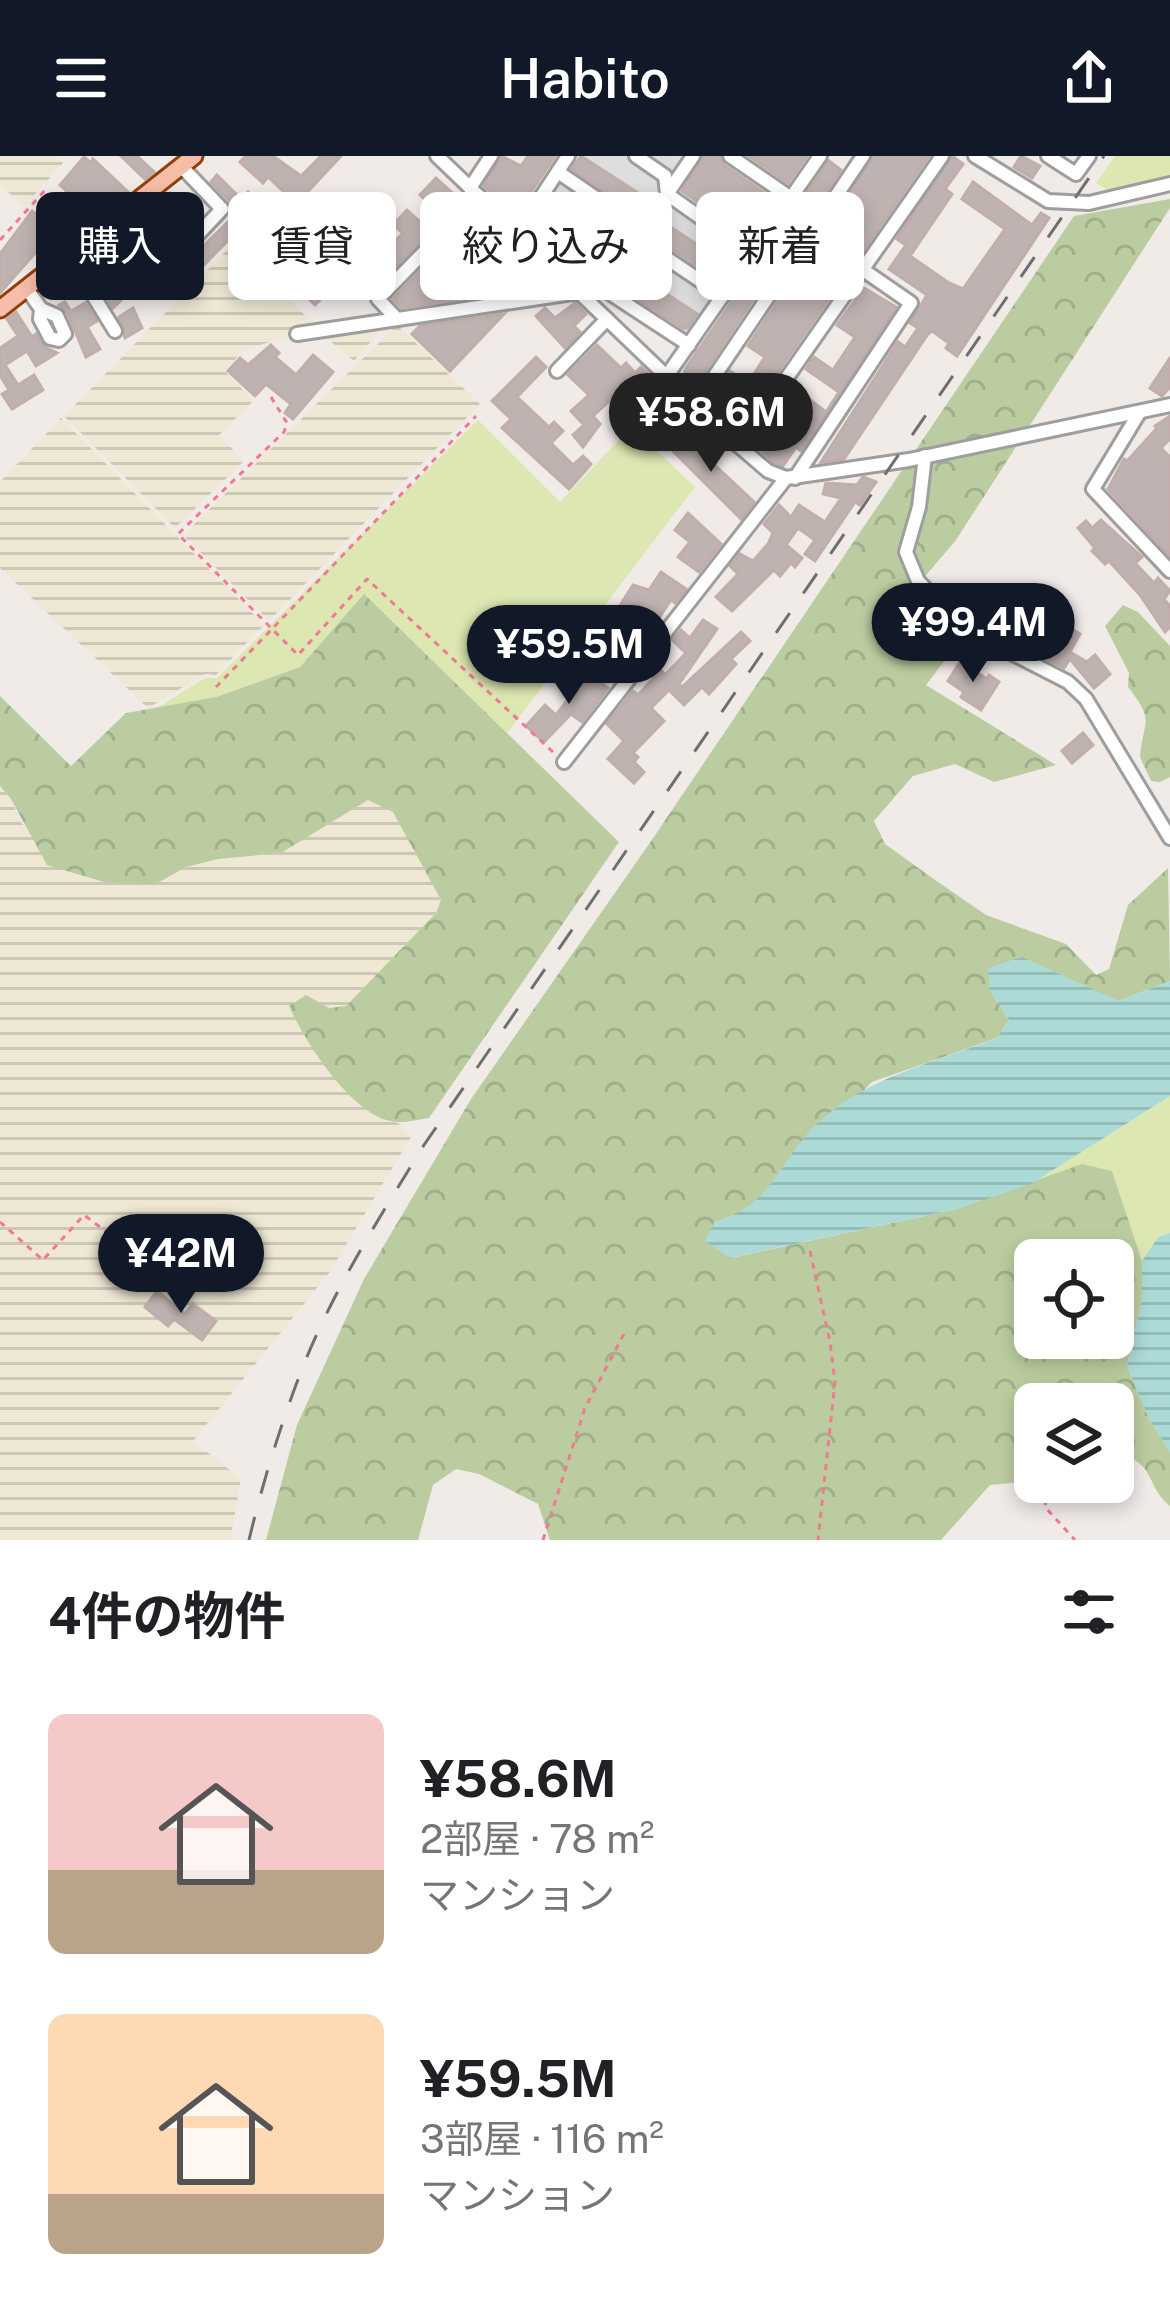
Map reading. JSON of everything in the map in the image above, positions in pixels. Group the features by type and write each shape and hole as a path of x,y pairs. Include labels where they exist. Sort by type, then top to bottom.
{"main road":[{"path":"149,192 188,161"},
{"path":"0,309 36,282"}],"street":[{"path":"440,157 475,192 491,156"},
{"path":"545,192 568,156"},
{"path":"636,156 665,176 667,192"},
{"path":"668,192 693,156"},
{"path":"730,156 781,192"},
{"path":"794,192 820,156"},
{"path":"839,192 863,156"},
{"path":"864,265 942,156"},
{"path":"975,156 1048,201 1071,204 1170,184"},
{"path":"997,170 1006,156"},
{"path":"1048,156 1076,175 1089,156"},
{"path":"188,161 222,208 204,227"},
{"path":"558,172 637,226 638,238 696,278"},
{"path":"397,320 378,298 420,252"},
{"path":"564,762 790,478 911,303 864,271"},
{"path":"27,289 41,309"},
{"path":"96,300 115,331"},
{"path":"297,334 527,300"},
{"path":"587,300 739,446 768,471 790,478 925,456 1170,405"},
{"path":"620,300 689,345"},
{"path":"666,377 720,300"},
{"path":"695,405 766,300"},
{"path":"739,446 840,300"},
{"path":"557,371 607,319"},
{"path":"1138,413 1093,489 1170,571"},
{"path":"925,456 919,507 906,552 918,581 963,628 1068,682 1086,699 1170,838"}],"path":[{"path":"0,240 48,187"},
{"path":"271,397 287,423 284,431 178,535 298,655 367,579 564,762"},
{"path":"216,687 476,416"},
{"path":"0,1222 44,1261 84,1214 181,1288"},
{"path":"810,1250 835,1382 818,1540"},
{"path":"543,1540 585,1408 626,1330"},
{"path":"1045,1503 1075,1540"}],"shaded area":[{"path":"0,156 56,156 63,163 24,206 0,185"},
{"path":"569,156 697,156 750,192 696,192 696,300 720,300 689,345 620,300 672,300 672,192 545,192"},
{"path":"228,249 228,300 290,300 313,323 246,349 224,370 253,401 219,435 244,461 175,528 64,416 178,300 204,300 204,274"},
{"path":"384,326 354,361 324,336"},
{"path":"394,328 400,328 480,404 269,621 183,535"},
{"path":"61,418 264,625 216,675 205,674 148,708 0,568 0,482"},
{"path":"0,786 22,824 154,885 186,867 281,853 368,800 393,811 441,900 436,913 346,1006 329,1008 382,1119 398,1123 411,1137 329,1273 193,1441 241,1479 230,1540 0,1540"}],"green space":[{"path":"1115,156 1170,156 1170,176 1108,190 1096,183"},
{"path":"1170,199 1170,208 956,540 911,593 958,643 926,685 1056,765 994,782 955,764 913,776 874,821 885,844 931,877 986,915 1066,944 1096,975 1109,969 1128,905 1168,868 1170,981 1119,1001 1087,990 990,990 1009,1020 997,1038 872,1082 768,1191 736,1216 714,1222 731,1258 956,1209 1082,1164 1112,1171 1142,1261 1142,1300 1134,1335 1134,1239 1014,1239 1014,1359 1128,1359 1149,1419 1170,1452 1170,1506 1134,1460 1134,1383 1014,1383 1014,1483 990,1485 941,1540 550,1540 538,1504 479,1474 456,1469 433,1485 418,1540 266,1540 297,1425 364,1279 471,1099 1074,216"},
{"path":"478,420 560,502 631,427 695,487 507,733 364,595 300,667 216,697 152,711 205,678 217,678"},
{"path":"364,594 619,842 429,1118 405,1122 375,1115 345,1090 317,1056 289,1006 306,995 329,1008 346,1006 436,913 441,900 393,812 368,800 281,853 186,867 154,885 104,882 47,865 0,786 0,696 71,766 126,713 216,697 300,667"},
{"path":"1123,605 1138,612 1170,646 1170,777 1160,782 1151,781 1140,757 1145,715 1128,687 1129,673 1105,626"},
{"path":"1170,1096 1170,1233 1158,1237 1142,1261 1112,1171 1031,1184"}],"water":[{"path":"1022,957 1119,1001 1170,981 1170,1096 1031,1184 956,1209 730,1258 705,1241 714,1222 751,1204 764,1192 806,1135 839,1105 904,1072 997,1038 1009,1020 990,990 988,968"},
{"path":"1170,1233 1170,1452 1149,1419 1127,1365 1128,1359 1134,1359 1142,1261 1158,1237"}],"building":[{"path":"121,156 137,156 154,172 145,179"},
{"path":"246,156 273,156 301,176 321,156 341,156 307,192 284,192 268,177 263,183 240,162"},
{"path":"501,156 521,166 528,156 555,156 531,192 490,192 484,186"},
{"path":"581,156 636,192 606,192 572,169"},
{"path":"703,156 720,156 724,165 763,192 696,192 696,201 682,191"},
{"path":"749,156 807,156 788,183"},
{"path":"873,156 929,156 864,249 864,192 850,192"},
{"path":"952,156 963,164 945,189 952,194 910,256 949,283 963,289 1005,229 962,199 973,182 1032,225 1041,213 1049,218 957,356 946,348 949,343 932,331 928,334 844,459 821,462 898,342 905,347 918,328 910,323 927,295 889,269 906,245 897,239"},
{"path":"1021,156 1040,166 1032,178 1014,167"},
{"path":"84,157 91,163 93,159 128,192 66,192 60,185"},
{"path":"829,161 841,170 826,192 808,192"},
{"path":"217,175 234,192 228,192 228,200 211,182"},
{"path":"436,178 451,192 423,192"},
{"path":"407,210 420,222 420,241 396,266 396,240 403,233 396,222"},
{"path":"32,211 36,214 36,252 0,293 0,254"},
{"path":"228,222 228,240 204,265 204,245"},
{"path":"672,228 696,244 696,265 672,249"},
{"path":"420,271 420,300 454,300 401,308 396,296"},
{"path":"864,288 896,307 801,451 796,447 783,466 773,462 754,443 762,431 766,434 790,392 794,395 797,390 826,412 839,392 806,369 814,357 833,370 855,337 837,325 855,300 864,300"},
{"path":"672,297 697,314 684,329 640,300"},
{"path":"733,300 753,300 694,388 683,377"},
{"path":"779,300 828,300 737,430 709,403 730,371 748,383 765,357 748,346"},
{"path":"65,302 71,311 85,303 97,321 87,327 100,349 86,357 67,312 59,305"},
{"path":"575,303 586,314 574,326 580,332 565,348 536,316 545,308 555,318"},
{"path":"133,308 142,328 125,338 119,317"},
{"path":"16,312 32,337 36,334 43,346 57,353 36,366 27,351 5,365 18,385 34,375 43,390 12,409 2,394 9,390 0,375 0,348 18,336 7,319"},
{"path":"504,314 450,371 412,334 420,326"},
{"path":"271,345 279,353 275,357 296,375 313,355 333,372 293,419 285,413 291,404 266,384 255,396 228,371 240,358 248,365"},
{"path":"597,345 621,368 626,363 635,373 641,367 689,414 674,429 656,411 644,423 617,394 593,416 600,424 583,447 573,435 584,425 571,411 589,395 568,375"},
{"path":"536,357 546,367 517,397 549,427 554,422 563,431 551,443 573,465 583,456 591,464 569,489 502,428 511,419 492,401"},
{"path":"1170,358 1170,387 1162,396 1150,388"},
{"path":"1170,416 1170,439 1161,448 1170,457 1170,556 1108,489 1124,459"},
{"path":"676,433 690,447 696,442 754,502 741,519 665,443"},
{"path":"863,477 876,482 860,505 855,502 815,561 805,554 815,540 798,528 786,545 802,558 795,567 791,563 780,576 774,570 732,611 716,597 738,574 730,566 740,554 753,561 768,544 773,533 764,524 779,505 791,517 799,505 825,522 841,498 823,494 826,483 857,485"},
{"path":"688,513 721,544 699,572 678,557 690,542 675,530"},
{"path":"1101,520 1142,557 1135,563 1154,583 1158,578 1170,591 1164,599 1170,606 1170,627 1165,632 1140,595 1109,561 1105,564 1092,551 1095,548 1078,528 1086,521 1092,528"},
{"path":"661,572 686,589 675,603 671,600 635,654 631,650 622,662 591,642 604,631 633,585 649,590"},
{"path":"1006,595 1018,603 1001,629 993,624 993,616"},
{"path":"703,620 717,629 679,684 682,687 741,632 750,641 731,659 736,664 709,694 702,687 684,705 669,690 651,708 664,721 633,753 638,757 634,762 644,772 634,783 608,759 624,741 607,724 633,691 638,695 661,670 665,675 686,653 672,640 681,630 690,638"},
{"path":"1059,621 1080,634 1070,652 1087,662 1095,655 1110,674 1094,688 1070,659 1064,668 1039,655 1044,645 1036,640 1044,628 1052,633"},
{"path":"960,662 999,682 981,710 948,681"},
{"path":"584,671 608,688 582,722 571,714 544,742 526,726 545,705 556,715 580,684 576,681"},
{"path":"1083,733 1093,745 1072,763 1062,751"},
{"path":"157,1291 185,1314 193,1304 216,1321 202,1340 174,1319 168,1326 145,1307"}],"railway":[{"path":"249,1540 281,1429 316,1335 424,1145 1104,156"}]}
